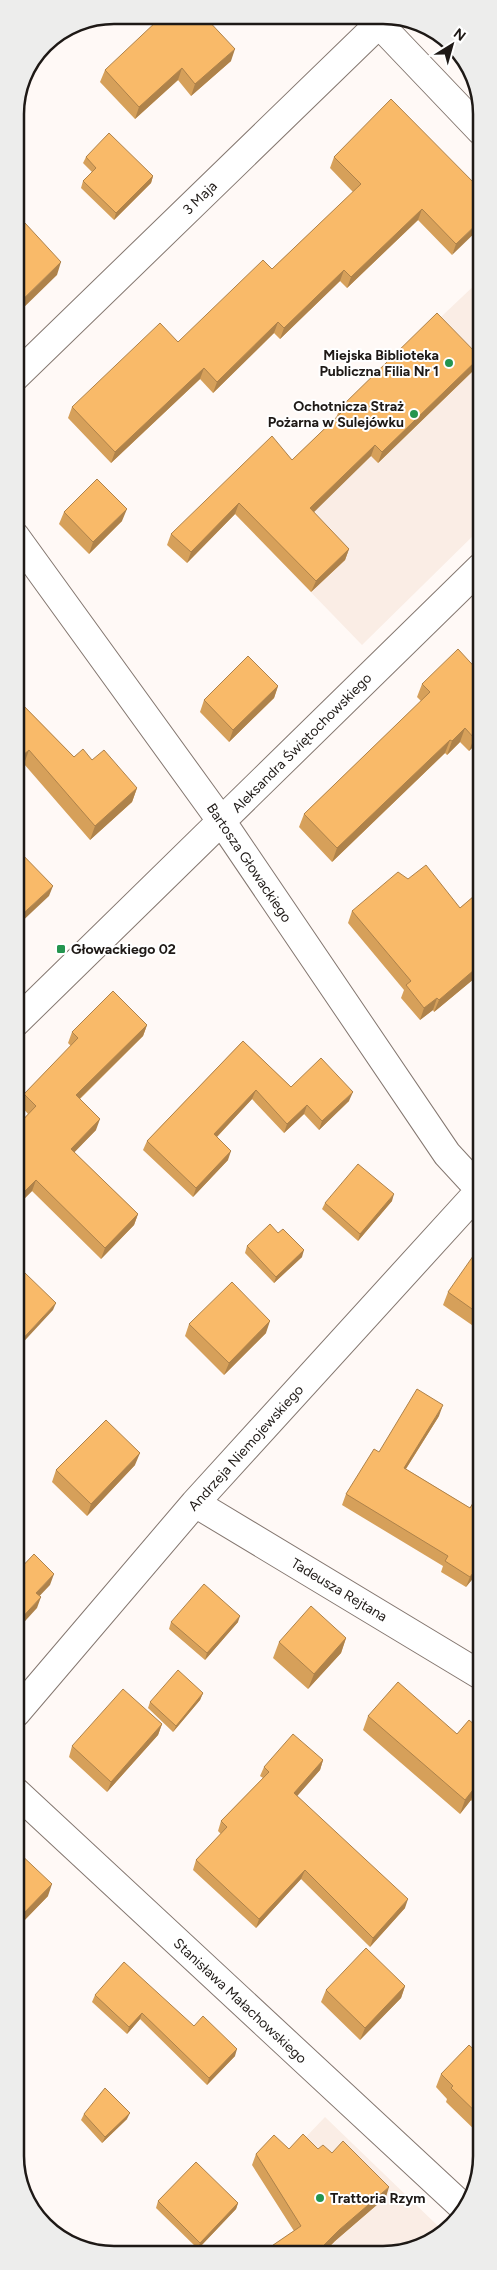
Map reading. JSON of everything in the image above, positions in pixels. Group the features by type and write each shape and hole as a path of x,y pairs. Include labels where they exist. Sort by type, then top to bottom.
{"street":[{"name":"3 Maja","path":"24,368 379,24"},
{"path":"385,24 473,122"},
{"name":"Bartosza Głowackiego","path":"24,548 222,822 447,1154 473,1182"},
{"name":"Aleksandra Świętochowskiego","path":"24,1016 473,575"},
{"name":"Andrzeja Niemojewskiego","path":"24,1704 195,1503 473,1199"},
{"name":"Tadeusza Rejtana","path":"195,1503 473,1671"},
{"name":"Stanisława Małachowskiego","path":"24,1799 459,2204"}],"shaded area":[{"path":"473,287 473,536 362,645 239,518 320,440 404,352"},
{"path":"325,2117 438,2226 416,2240 395,2245 304,2246 263,2182"}],"building":[{"path":"154,24 212,24 235,49 195,84 182,68 139,107 105,70"},
{"path":"391,99 473,182 473,228 456,244 422,209 351,277 344,270 284,328 278,322 217,382 204,368 115,452 72,407 160,323 178,342 263,260 272,269 361,184 334,157"},
{"path":"109,133 153,176 116,213 83,181 96,168 86,157"},
{"path":"24,224 61,262 24,298"},
{"path":"437,313 473,350 473,364 382,452 375,445 310,508 349,549 316,581 239,503 191,552 171,534 272,436 292,460 343,411 340,408"},
{"path":"97,479 127,509 93,542 64,512"},
{"path":"458,649 473,665 473,737 465,728 452,741 450,740 337,848 304,814 430,692 422,684"},
{"path":"248,656 278,686 233,730 204,700"},
{"path":"24,706 74,757 83,749 92,760 104,750 137,788 95,826 29,750 24,754"},
{"path":"24,856 53,886 24,913"},
{"path":"426,865 460,908 473,897 473,971 439,1000 437,998 424,1008 406,985 411,981 352,911 398,872 408,879"},
{"path":"113,991 147,1025 76,1095 100,1119 71,1149 138,1214 105,1248 36,1180 24,1192 24,1119 36,1106 24,1094 78,1038 72,1032"},
{"path":"243,1041 291,1087 321,1058 353,1092 322,1121 307,1105 287,1124 256,1090 214,1134 231,1151 196,1188 147,1141"},
{"path":"358,1164 394,1194 360,1234 325,1203"},
{"path":"270,1224 278,1233 283,1229 304,1250 276,1277 247,1246"},
{"path":"473,1256 473,1310 448,1292"},
{"path":"24,1274 56,1303 24,1337"},
{"path":"232,1282 270,1321 229,1363 189,1324"},
{"path":"417,1389 443,1405 404,1468 470,1508 473,1503 473,1573 470,1577 445,1561 448,1556 346,1494 374,1449 379,1452"},
{"path":"106,1420 140,1453 91,1504 56,1470"},
{"path":"34,1554 54,1574 36,1593 41,1597 24,1615 24,1565"},
{"path":"204,1584 240,1616 207,1653 171,1622"},
{"path":"311,1606 346,1638 314,1674 279,1642"},
{"path":"178,1670 203,1693 176,1726 150,1702"},
{"path":"398,1682 457,1734 469,1720 473,1723 473,1790 465,1800 368,1716"},
{"path":"123,1689 162,1724 111,1782 72,1746"},
{"path":"293,1734 323,1760 294,1793 408,1899 373,1938 305,1870 259,1919 196,1860 227,1827 221,1821 269,1772 264,1767"},
{"path":"24,1858 52,1884 24,1913"},
{"path":"366,1948 405,1986 365,2028 326,1990"},
{"path":"124,1962 194,2026 203,2016 237,2049 209,2078 142,2013 129,2027 95,1995"},
{"path":"469,2045 473,2049 473,2109 451,2088 453,2086 441,2074"},
{"path":"105,2088 130,2113 105,2137 84,2114"},
{"path":"303,2134 318,2149 323,2145 332,2153 343,2141 389,2187 323,2246 272,2246 301,2226 256,2154 274,2135 289,2149"},
{"path":"196,2162 238,2203 200,2243 158,2201"}],"place":[{"name":"Miejska Biblioteka Publiczna Filia Nr 1","path":"449,363"},
{"name":"Ochotnicza Straż Pożarna w Sulejówku","path":"414,414"},
{"name":"Głowackiego 02","path":"61,949"},
{"name":"Trattoria Rzym","path":"320,2198"}]}
